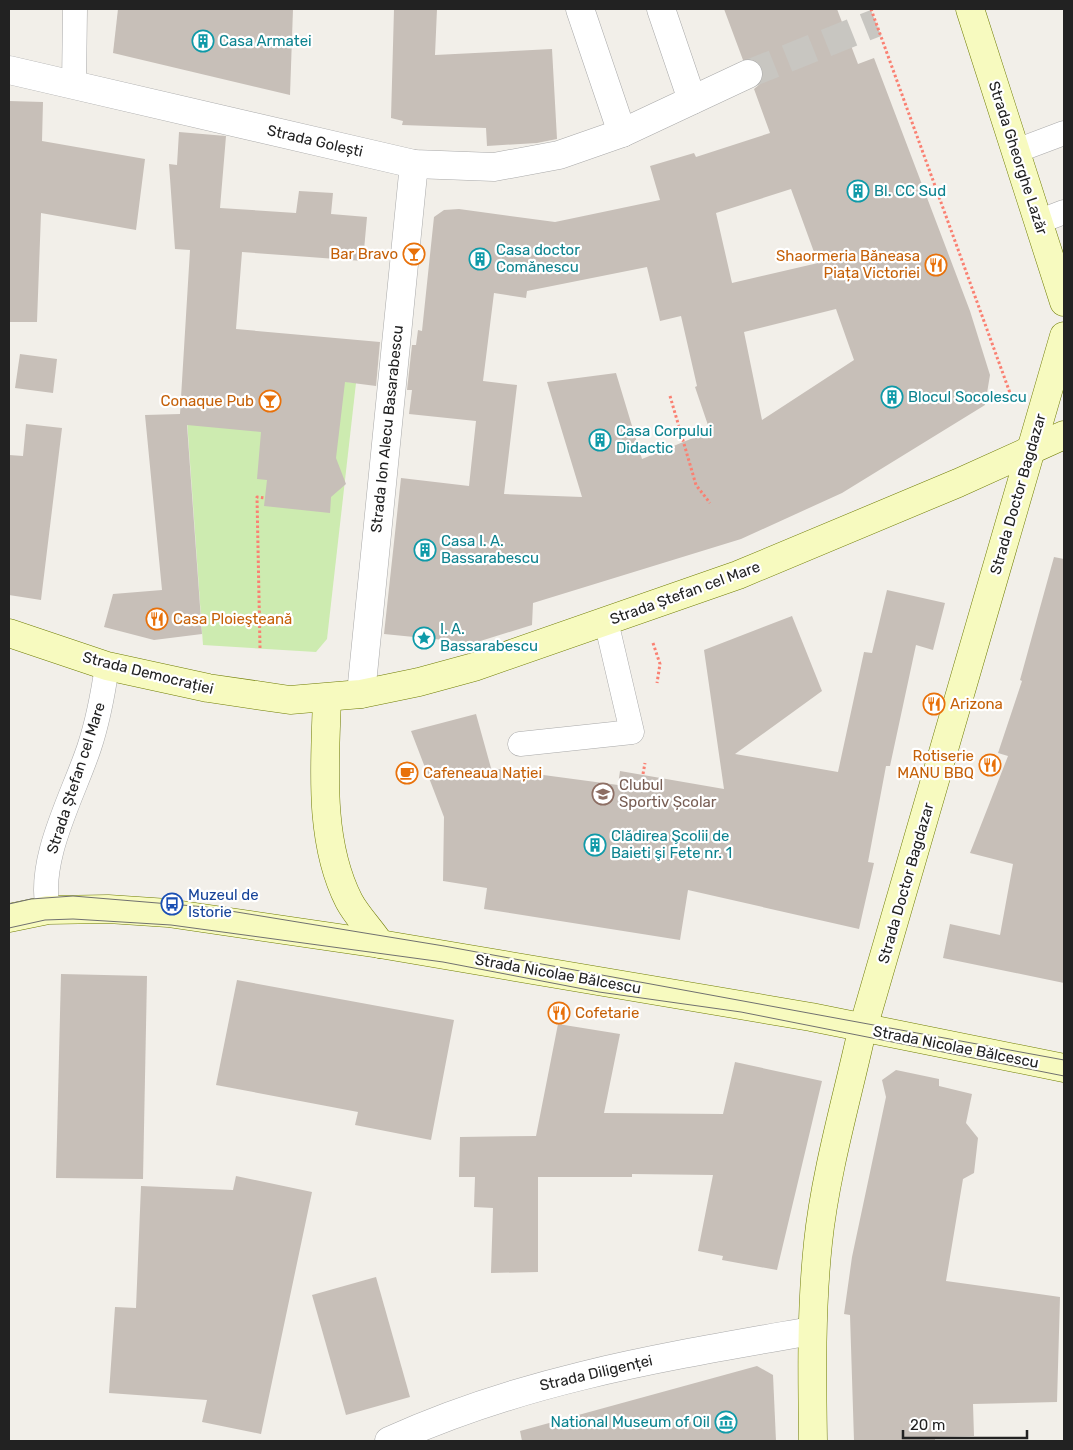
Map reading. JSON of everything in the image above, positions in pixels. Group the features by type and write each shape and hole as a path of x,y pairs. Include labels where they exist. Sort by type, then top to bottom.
{"main road":[{"name":"Strada Gheorghe Lazăr","path":"972,11 1064,302"},
{"name":"Strada Doctor Bagdazar","path":"813,1441 811,1331 818,1242 836,1144 863,1028 1064,336"},
{"name":"Strada Ștefan cel Mare","path":"290,700 361,694 419,682 474,667 738,575 834,536 1064,435"},
{"name":"Strada Democrației","path":"9,633 107,666 208,688 290,700"},
{"path":"327,698 326,803 333,856 349,901 380,944"},
{"name":"Strada Nicolae Bălcescu","path":"48,910 108,909 168,913 380,944 863,1028 1064,1068"},
{"path":"9,918 48,910"}],"street":[{"path":"580,9 622,133"},
{"path":"661,9 692,100"},
{"name":"Strada Golești","path":"9,70 414,164 494,167 559,155 622,133 748,74"},
{"name":"Strada Ion Alecu Basarabescu","path":"361,694 414,164"},
{"name":"Strada Diligenței","path":"389,1441 440,1418 549,1382 663,1357 811,1331"}],"lane":[{"path":"74,85 75,9"},
{"path":"1016,151 1064,133"},
{"path":"1038,222 1064,212"},
{"path":"520,744 632,732 606,621"},
{"name":"Strada Ștefan cel Mare","path":"48,910 45,898 52,849 89,747 101,704 107,666"}],"path":[{"path":"871,9 1010,394"},
{"path":"670,396 696,485 710,503"},
{"path":"260,648 257,497 265,498"}],"green space":[{"path":"183,364 356,383 327,639 316,652 203,645"}],"building":[{"name":"Casa Armatei","path":"118,9 293,9 290,95 113,53"},
{"path":"394,9 437,9 435,55 552,49 557,139 537,143 487,146 486,128 402,125 403,121 391,118"},
{"path":"724,9 837,9 858,64 874,58 970,311 990,375 985,405 842,493 741,539 533,603 532,625 474,643 384,634 401,478 469,486 476,421 409,414 412,390 407,390 412,345 416,345 418,330 422,331 434,217 444,210 459,209 555,222 660,200 650,166 694,153 696,157 770,133 754,89 761,83 764,75 762,68 757,61 743,60","holes":["791,189 818,263 732,283 716,213","647,267 660,321 681,316 697,386 695,387 710,431 642,459 616,373 547,382 582,497 504,494 517,385 483,381 494,293 526,298 527,291","836,309 854,360 762,420 744,332"]},
{"path":"9,101 43,102 42,141 145,159 136,230 41,213 37,322 9,322"},
{"path":"179,132 226,136 220,208 296,213 299,191 333,193 331,214 367,217 363,261 242,252 236,329 380,342 376,386 345,382 336,458 346,484 331,497 330,513 264,506 267,480 257,479 261,432 187,425 202,634 154,640 104,627 113,594 162,590 145,415 180,414 190,250 175,249 169,164 177,165"},
{"path":"20,354 57,359 53,393 15,388"},
{"path":"26,424 62,428 41,600 9,595 9,455 23,456"},
{"path":"1054,557 1064,559 1064,983 943,958 950,924 1000,935 1013,864 970,853 1008,756 998,753 1022,681 1020,680"},
{"path":"887,590 945,603 933,650 916,645 890,766 886,766 868,862 874,863 859,929 688,890 680,940 484,909 487,888 443,881 444,817 411,731 476,714 491,768 618,785 620,771 724,789 704,650 792,616 822,691 735,754 838,772 864,652 872,653"},
{"path":"61,974 147,976 143,1179 56,1178"},
{"path":"237,980 454,1020 431,1140 355,1125 358,1112 216,1085"},
{"path":"558,1024 620,1034 604,1113 723,1114 735,1062 822,1081 777,1270 722,1260 723,1256 698,1251 713,1175 632,1174 632,1177 538,1177 538,1272 491,1273 493,1208 474,1207 475,1177 459,1177 460,1137 536,1136"},
{"path":"896,1070 939,1079 939,1086 972,1094 966,1123 978,1138 974,1173 963,1179 946,1281 1060,1297 1057,1402 973,1404 974,1436 935,1437 935,1441 854,1441 850,1315 844,1314 852,1257 886,1097 882,1080"},
{"path":"236,1176 312,1192 261,1434 202,1422 207,1400 109,1393 115,1307 136,1308 141,1186 233,1190"},
{"path":"376,1277 410,1397 346,1415 312,1295"},
{"path":"757,1366 773,1375 776,1441 522,1441 520,1431"}],"tunnel":[{"path":"748,74 876,23"}],"tram line":[{"path":"9,904 31,899 73,896 206,907 444,946 1064,1060"},
{"path":"9,928 45,920 73,919 171,925 443,962 599,992 741,1012 1064,1076"}],"place":[{"name":"Casa Armatei","path":"203,41"},
{"name":"Bl. CC Sud","path":"858,191"},
{"name":"Bar Bravo","path":"414,254"},
{"name":"Casa doctor Comănescu","path":"480,259"},
{"name":"Shaormeria Băneasa Piața Victoriei","path":"936,265"},
{"name":"Blocul Socolescu","path":"892,397"},
{"name":"Conaque Pub","path":"270,401"},
{"name":"Casa Corpului Didactic","path":"600,440"},
{"name":"Casa I. A. Bassarabescu","path":"425,550"},
{"name":"Casa Ploieşteană","path":"157,619"},
{"name":"I. A. Bassarabescu","path":"424,638"},
{"name":"Arizona","path":"934,704"},
{"name":"Rotiserie MANU BBQ","path":"990,765"},
{"name":"Cafeneaua Nației","path":"407,773"},
{"name":"Clubul Sportiv Școlar","path":"603,794"},
{"name":"Clădirea Şcolii de Baieti şi Fete nr. 1","path":"595,845"},
{"name":"Muzeul de Istorie","path":"172,904"},
{"name":"Cofetarie","path":"559,1013"},
{"name":"National Museum of Oil","path":"726,1422"}]}
